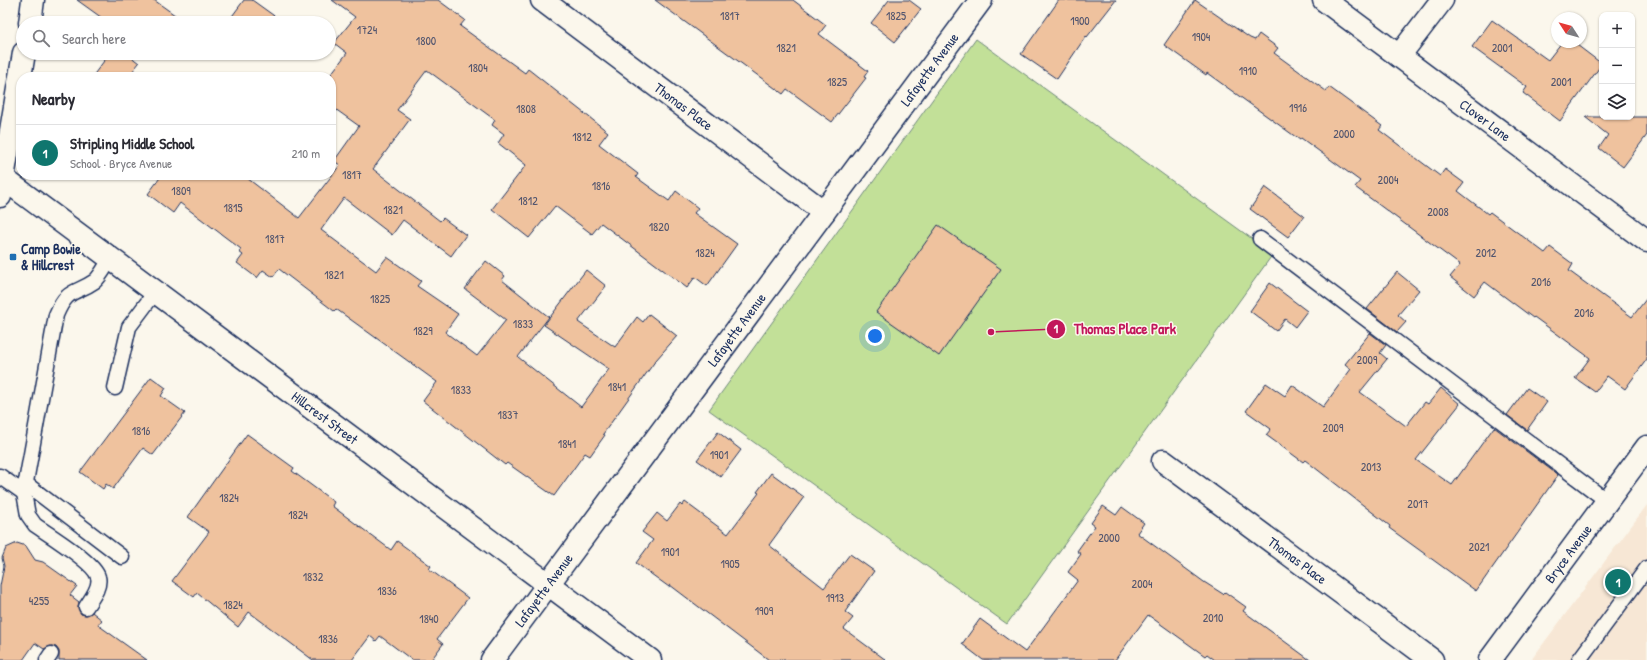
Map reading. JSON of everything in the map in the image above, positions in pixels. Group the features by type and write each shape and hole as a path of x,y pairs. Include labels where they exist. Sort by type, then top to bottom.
{"street":[{"path":"31,16 34,0"},
{"name":"Thomas Place","path":"542,0 824,212"},
{"name":"Lafayette Avenue","path":"492,660 981,0"},
{"name":"Clover Lane","path":"1324,0 1647,241"},
{"path":"1399,56 1442,0"},
{"path":"21,72 23,60"},
{"path":"1,183 16,98"},
{"name":"Hillcrest Street","path":"1,183 111,258 156,291 650,660"},
{"name":"Bryce Avenue","path":"1490,660 1647,447"},
{"name":"Thomas Place","path":"1163,461 1432,660"}],"lane":[{"path":"1260,239 1607,501"},
{"path":"86,607 97,589 99,577 93,566 35,525 28,515 24,488 56,315 61,303 72,292 95,281 111,258"},
{"path":"115,388 129,327 156,291"},
{"path":"0,476 24,488 122,557"},
{"path":"1579,660 1647,568"}],"shaded area":[{"path":"1647,505 1647,660 1531,660"}],"green space":[{"path":"976,39 1273,254 1007,624 709,410"}],"building":[{"path":"77,0 154,0 176,16 99,16"},
{"path":"244,0 252,0 274,16 232,16"},
{"path":"332,0 438,0 465,20 460,26 525,73 528,69 608,132 599,144 638,174 636,177 669,201 676,191 698,208 694,213 737,244 707,286 695,277 687,288 601,223 592,234 555,206 529,238 492,209 526,165 498,143 504,134 492,125 495,120 427,70 397,110 410,119 373,169 440,221 443,218 466,235 451,256 403,220 392,235 344,198 321,230 376,271 387,257 421,281 417,286 458,314 445,332 477,356 506,320 465,289 486,261 505,276 502,280 549,317 518,357 581,407 609,369 544,325 586,270 606,286 578,322 615,347 637,317 643,322 649,314 677,336 656,360 603,434 605,435 590,456 585,453 554,496 507,463 505,465 423,401 437,382 336,309 334,311 279,269 273,277 263,270 257,278 237,263 243,255 239,252 241,249 180,203 173,213 148,194 158,180 250,180 299,218 328,180 336,180 336,170 340,165 336,162 336,158 359,126 336,110 336,72 333,72 347,53 336,45 336,41 355,17"},
{"path":"655,0 793,0 826,25 819,34 868,71 864,77 866,78 832,122 787,89 783,94"},
{"path":"889,0 909,0 921,9 895,42 871,23"},
{"path":"1059,0 1116,0 1087,37 1086,36 1057,79 1021,54"},
{"path":"1195,0 1250,38 1255,40 1259,34 1278,48 1274,53 1326,91 1329,87 1382,126 1379,130 1440,176 1445,169 1464,183 1458,191 1488,214 1490,212 1545,253 1550,247 1573,264 1569,271 1632,317 1647,298 1647,359 1625,389 1607,376 1595,392 1575,378 1590,358 1485,282 1474,296 1450,277 1460,265 1355,187 1360,181 1301,138 1300,140 1207,73 1206,75 1164,45"},
{"path":"1492,20 1548,60 1557,48 1581,48 1599,62 1599,68 1560,121 1523,93 1527,87 1472,47"},
{"path":"105,60 135,60 139,63 132,72 96,72"},
{"path":"1585,117 1599,117 1599,120 1635,120 1635,117 1647,117 1647,135 1623,167 1599,148 1608,135"},
{"path":"1265,187 1304,216 1288,237 1250,209"},
{"path":"938,225 1001,269 939,356 876,312"},
{"path":"1397,272 1419,290 1398,315 1406,322 1397,332 1367,309"},
{"path":"1270,283 1307,311 1295,327 1285,319 1276,331 1250,311"},
{"path":"1370,333 1386,345 1380,353 1387,359 1360,392 1406,426 1425,402 1428,404 1441,388 1460,404 1416,460 1452,485 1494,427 1558,475 1476,591 1389,528 1390,526 1305,460 1303,462 1266,435 1271,429 1246,411 1266,383 1285,396 1292,385 1323,407 1351,369 1345,364"},
{"path":"151,377 166,388 161,396 185,413 153,455 143,448 113,489 106,484 103,489 80,472"},
{"path":"1527,388 1547,402 1527,430 1507,415"},
{"path":"718,432 741,450 721,477 697,460"},
{"path":"247,434 294,468 292,471 334,502 332,506 391,550 397,541 431,566 429,569 468,598 437,639 443,644 431,660 412,660 380,636 376,641 370,636 352,660 313,660 249,612 238,627 197,593 194,597 172,581 209,532 188,517"},
{"path":"771,473 804,497 769,545 824,588 850,554 874,571 845,612 853,618 844,629 886,660 769,660 670,585 669,587 636,563 653,540 642,532 657,513 667,521 680,504 682,506 685,502 728,534 759,493 757,492"},
{"path":"1103,506 1116,515 1122,507 1144,523 1137,533 1204,582 1223,594 1225,592 1246,607 1243,611 1310,660 1215,660 1207,654 1205,656 1148,615 1115,660 983,660 962,644 980,619 1025,652 1078,580 1068,572 1081,554 1077,551 1095,526 1091,523"},
{"path":"17,543 26,546 35,560 43,562 77,586 70,595 79,602 78,607 81,614 86,615 92,612 102,620 98,625 147,660 59,660 59,651 56,647 51,646 44,649 35,643 23,660 0,660 0,586 4,566 2,558 6,548"}],"place":[{"name":"Camp Bowie & Hillcrest","path":"13,257"},
{"name":"Thomas Place Park","path":"991,332"},
{"name":"Stripling Middle School","path":"1618,582"}]}
